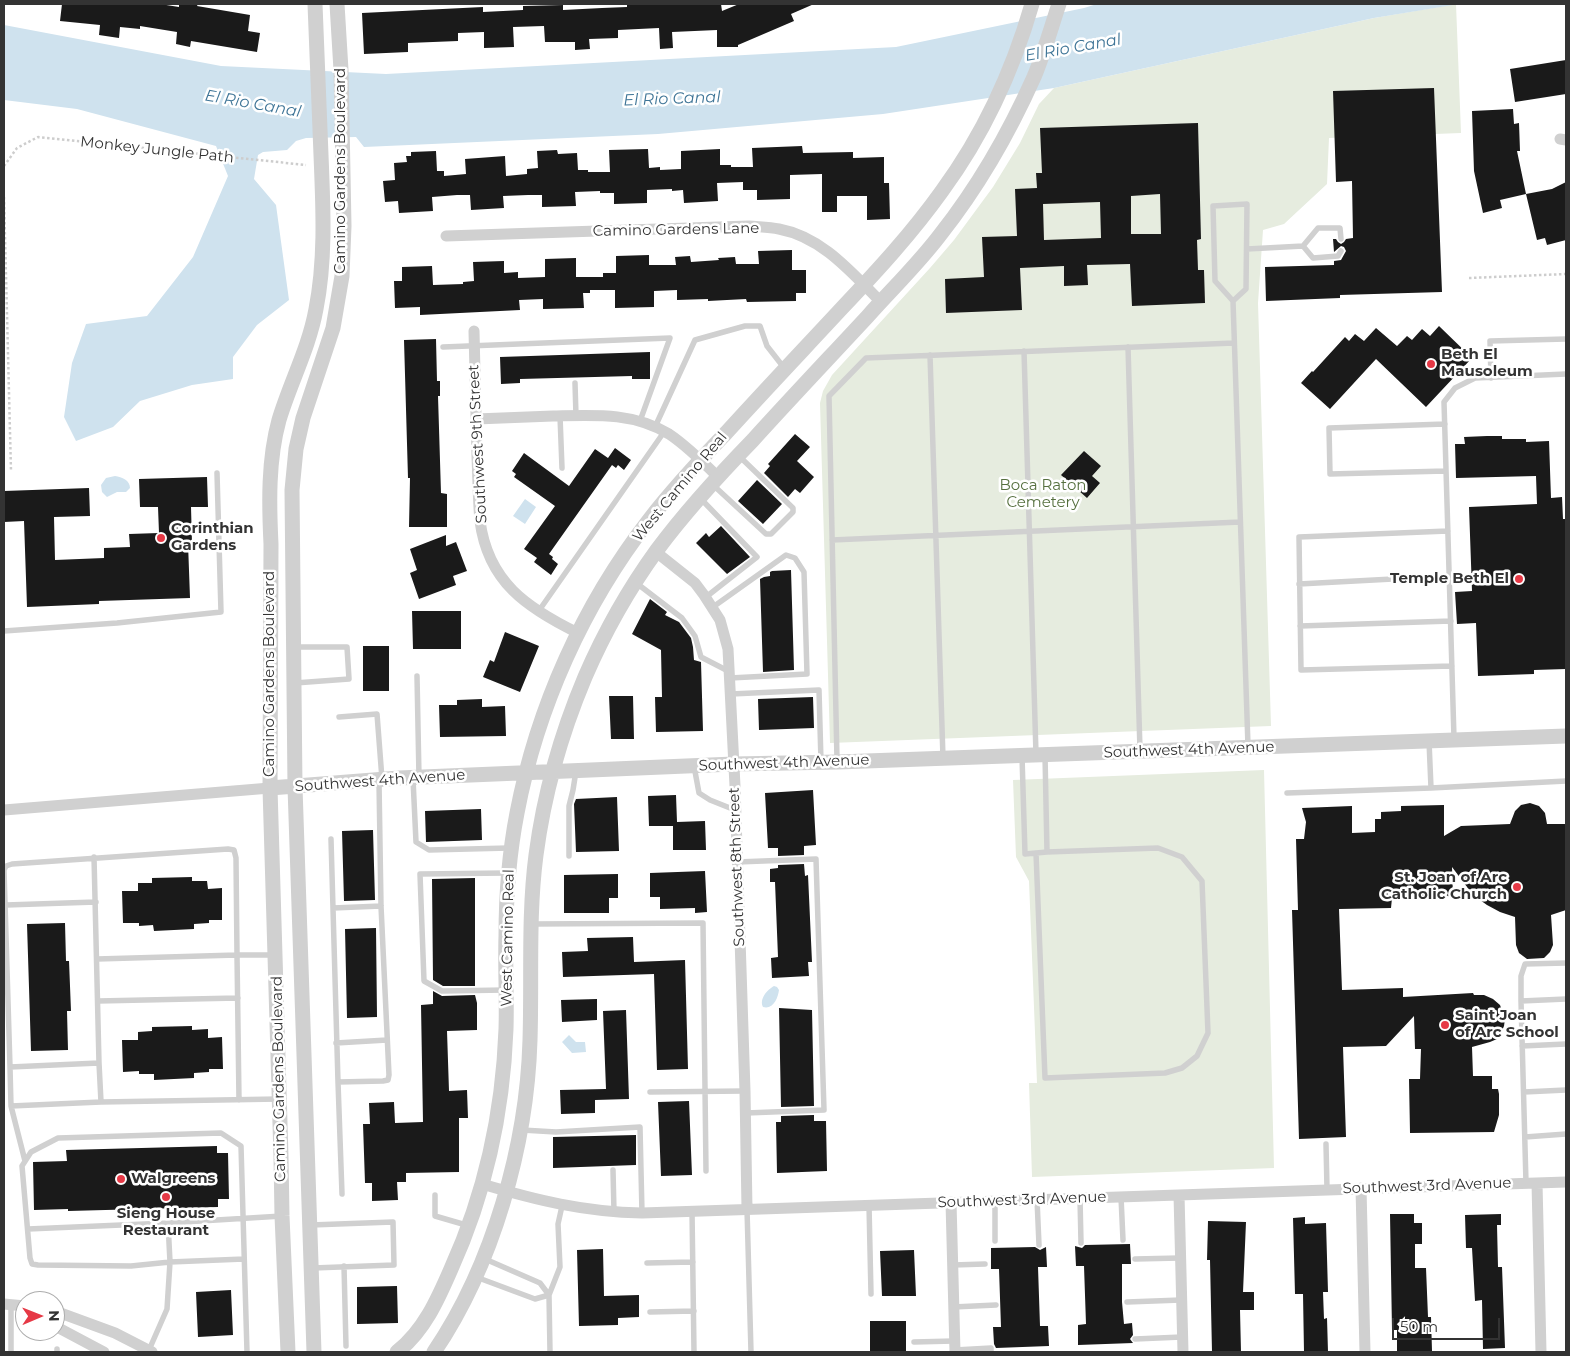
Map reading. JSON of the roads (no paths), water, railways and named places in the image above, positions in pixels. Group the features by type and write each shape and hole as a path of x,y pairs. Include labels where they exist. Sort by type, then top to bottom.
{"street":[{"name":"Camino Gardens Boulevard","path":"288,1352 282,1216 282,1157 270,788 269,508 272,466 279,421 307,342 316,310 323,246 315,4"},
{"name":"Camino Gardens Boulevard","path":"314,1352 295,788 291,544 292,490 296,449 303,418 333,328 342,276 344,247 343,156 337,4"},
{"name":"West Camino Real","path":"438,1349 459,1311 483,1258 505,1191 520,1130 530,1044 531,924 536,855 542,818 552,772 565,731 585,678 606,632 635,582 699,498 930,248 972,192 998,148 1042,56 1056,6"},
{"name":"West Camino Real","path":"397,1352 414,1336 432,1310 455,1261 482,1184 496,1120 503,1076 506,1024 506,910 517,812 526,773 547,705 578,633 606,584 634,541 666,499 895,251 943,190 971,147 992,107 1006,77 1031,9"},
{"name":"Camino Gardens Lane","path":"446,236 748,226 779,229 799,235 820,245 843,264 881,302"},
{"path":"323,246 344,247"},
{"name":"Southwest 9th Street","path":"474,331 479,507 484,538 495,567 525,603 578,633"},
{"path":"476,419 609,415 640,421 659,429 682,443 700,460 715,481"},
{"path":"270,544 291,544"},
{"name":"Southwest 8th Street","path":"656,552 694,583 709,602 725,634 730,675 734,764 747,1209"},
{"path":"270,665 293,665"},
{"name":"Southwest 4th Avenue","path":"4,810 416,777 734,764 1566,736"},
{"path":"282,1157 307,1156"},
{"name":"Southwest 3rd Avenue","path":"482,1184 562,1206 642,1213 1566,1182"},
{"path":"1531,1183 1541,1352"},
{"path":"1361,1188 1365,1352"},
{"path":"1179,1195 1183,1352"},
{"path":"951,1202 954,1348"},
{"path":"65,1315 115,1333 150,1352"},
{"path":"65,1331 104,1352"}],"lane":[{"path":"1233,301 1246,289 1247,204 1213,206 1215,282 1233,301 1248,748"},
{"path":"1247,249 1303,246 1318,228 1340,228 1341,239"},
{"path":"1303,246 1313,258 1338,256 1341,251"},
{"path":"538,612 659,429 695,340 745,326 760,326 767,346 785,369"},
{"path":"444,347 670,338 640,421"},
{"path":"1491,378 1490,341 1566,339"},
{"path":"838,762 829,396 866,358 1234,343"},
{"path":"1128,347 1140,751"},
{"path":"1024,351 1030,530 1034,755 1025,854 1036,853 1047,852 1158,848 1182,857 1202,881 1208,1033 1197,1056 1182,1068 1165,1073 1045,1078 1036,853"},
{"path":"930,355 943,758"},
{"path":"1454,740 1444,402 1455,388 1475,378 1566,374"},
{"path":"575,383 576,416"},
{"path":"560,416 562,468"},
{"path":"1444,424 1329,428 1330,474 1446,470"},
{"path":"715,481 766,534 771,534 793,512 793,508 738,455"},
{"path":"4,631 117,623 221,612 217,472"},
{"path":"699,498 757,557 709,602"},
{"path":"832,540 1240,522"},
{"path":"1448,531 1299,537 1301,670 1452,666"},
{"path":"635,582 682,618 696,636 701,657 730,675 807,674 804,572 795,558 786,555 709,602"},
{"path":"1300,584 1449,576"},
{"path":"1300,626 1451,621"},
{"path":"293,647 347,647 348,679 294,683"},
{"path":"417,676 416,842 430,850 512,848"},
{"path":"731,694 819,690 821,762"},
{"path":"338,1082 383,1082 388,1080 381,906 381,779 377,714 339,717"},
{"path":"1429,741 1431,788"},
{"path":"1034,755 1047,852"},
{"path":"694,766 699,793 710,800 735,810"},
{"path":"569,856 568,806 574,790 576,771"},
{"path":"1288,793 1566,781"},
{"path":"331,839 342,1194"},
{"path":"25,1161 11,1106 4,870 6,866 12,864 94,857 234,850 236,858 239,1100"},
{"path":"94,857 101,1102"},
{"path":"737,862 816,859 824,1110 745,1113"},
{"path":"506,990 442,991 424,981 420,874 509,873"},
{"path":"6,905 96,902"},
{"path":"333,908 381,906"},
{"path":"531,924 703,923 706,1171"},
{"path":"97,958 276,955"},
{"path":"1531,1183 1524,1136 1521,976 1525,964 1566,963"},
{"path":"98,1001 238,998"},
{"path":"1522,1001 1566,999"},
{"path":"336,1043 387,1040"},
{"path":"1522,1046 1566,1044"},
{"path":"10,1067 100,1063"},
{"path":"1524,1092 1566,1090"},
{"path":"650,1092 745,1091"},
{"path":"11,1106 101,1102 280,1099"},
{"path":"520,1130 556,1132 640,1127 642,1213"},
{"path":"244,1259 170,1262 131,1266 32,1264 22,1166 31,1152 58,1138 221,1133 241,1146 247,1352"},
{"path":"1524,1136 1566,1134"},
{"path":"1326,1144 1327,1189"},
{"path":"613,1170 614,1212"},
{"path":"434,1195 435,1216 468,1226"},
{"path":"1121,1196 1123,1240"},
{"path":"1080,1198 1081,1243"},
{"path":"1037,1200 1039,1245"},
{"path":"994,1201 996,1241"},
{"path":"869,1205 870,1294"},
{"path":"550,1352 549,1295 560,1266 558,1224 562,1206"},
{"path":"747,1209 751,1352"},
{"path":"692,1211 694,1352"},
{"path":"28,1229 282,1216"},
{"path":"150,1352 166,1309 170,1262 168,1222"},
{"path":"309,1225 393,1222 394,1264 310,1268"},
{"path":"483,1258 540,1283 549,1295"},
{"path":"1135,1260 1180,1258"},
{"path":"647,1263 693,1262"},
{"path":"952,1265 985,1264"},
{"path":"344,1266 346,1346"},
{"path":"475,1276 535,1299 549,1295"},
{"path":"1127,1302 1181,1300"},
{"path":"8,1304 11,1352"},
{"path":"954,1307 996,1305"},
{"path":"650,1312 694,1311"},
{"path":"1135,1339 1182,1337"},
{"path":"914,1342 954,1348 991,1348 991,1352"}],"water":[{"name":"El Rio Canal","path":"1097,4 1459,4 1374,18 1054,88 883,114 658,134 364,147 356,137 306,138 296,141 287,150 263,152 258,155 254,179 276,205 289,300 257,325 233,357 233,379 192,385 140,401 113,427 76,441 64,417 72,363 86,324 147,316 193,257 228,176 216,146 77,109 4,100 4,25 221,66 386,74 896,47"},
{"path":"115,476 127,481 130,488 126,492 117,492 107,497 102,492 101,485 106,478"},
{"path":"525,499 536,507 525,524 513,516"},
{"path":"774,986 779,990 776,1000 770,1007 763,1007 764,995"},
{"path":"569,1035 576,1042 585,1042 586,1052 572,1053 562,1042"}],"place":[{"name":"Beth El Mausoleum","path":"1431,364"},
{"name":"Corinthian Gardens","path":"161,538"},
{"name":"Temple Beth El","path":"1519,579"},
{"name":"St. Joan of Arc Catholic Church","path":"1517,887"},
{"name":"Saint Joan of Arc School","path":"1445,1025"},
{"name":"Walgreens","path":"121,1179"},
{"name":"Sieng House Restaurant","path":"166,1197"}],"park label":[{"name":"Boca Raton Cemetery","path":"1043,494"}]}
